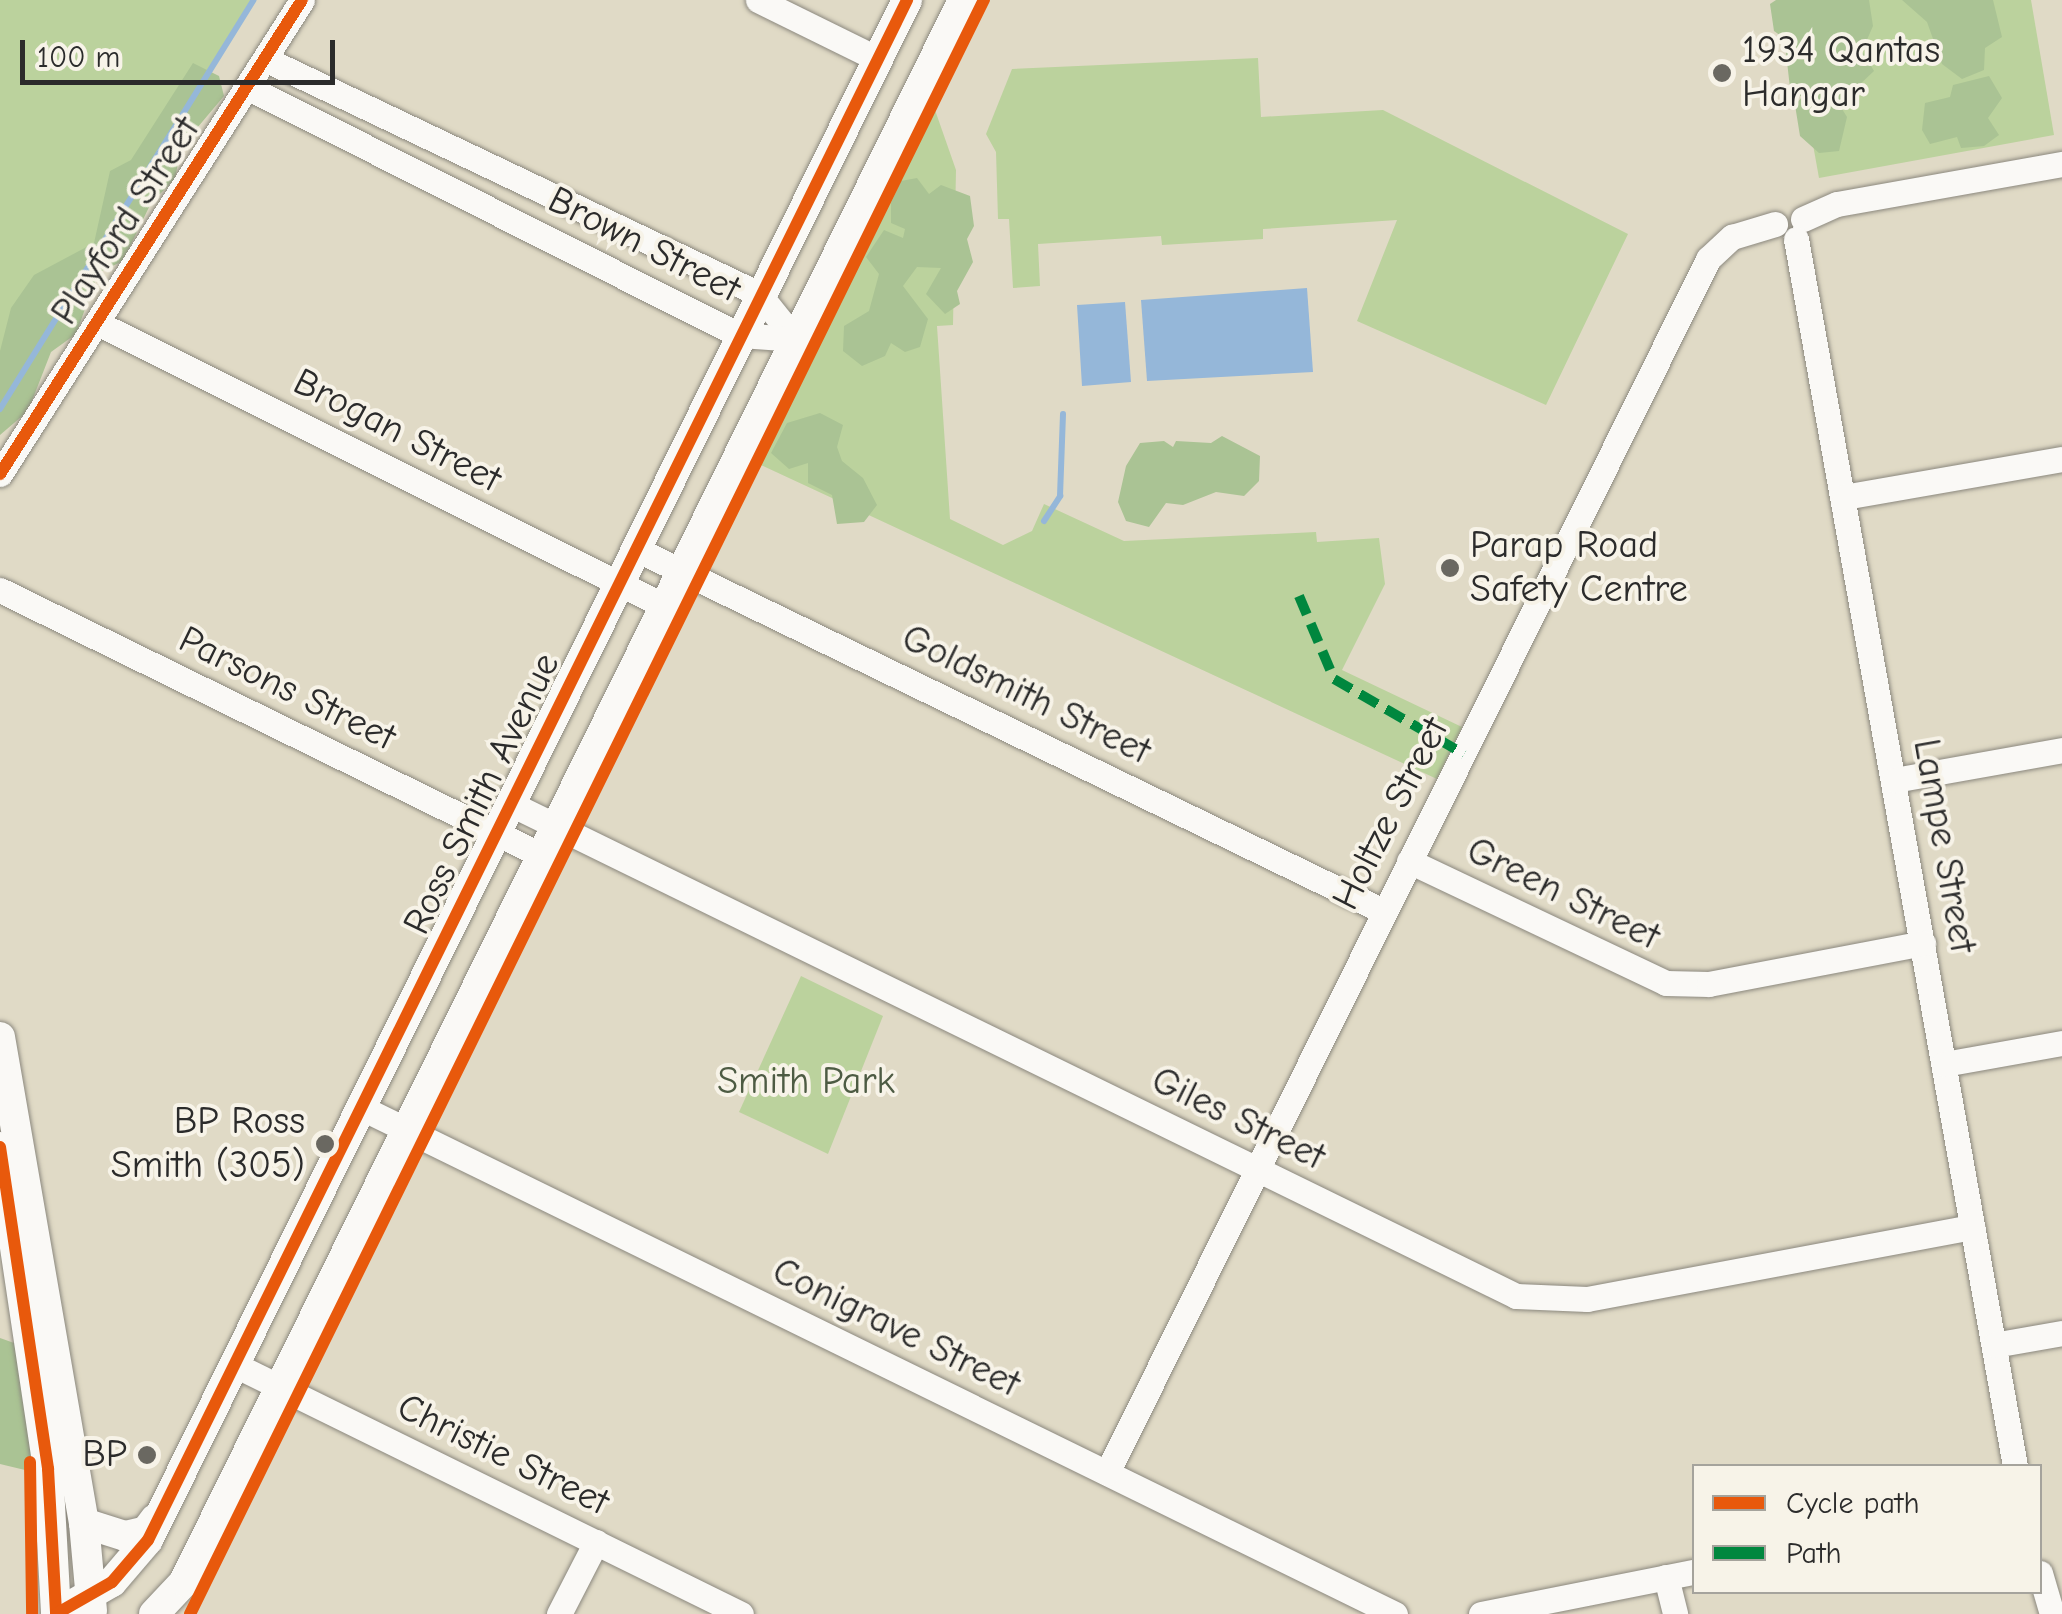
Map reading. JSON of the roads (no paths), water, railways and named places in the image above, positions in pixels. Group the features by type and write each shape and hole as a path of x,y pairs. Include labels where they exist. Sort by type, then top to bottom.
{"street":[{"name":"Playford Street","path":"0,474 302,0"},
{"path":"758,0 878,59"},
{"name":"Ross Smith Avenue","path":"0,1036 32,1296 48,1468 56,1614 92,1606 141,1550 364,1109 634,548 907,0"},
{"name":"Ross Smith Avenue","path":"154,1614 184,1582 963,0"},
{"name":"Brown Street","path":"265,58 759,294 795,339"},
{"name":"Brown Street","path":"248,87 739,335 795,339"},
{"name":"Holtze Street","path":"1107,1473 1708,259 1732,237 1791,228 1836,204 2062,164"},
{"name":"Lampe Street","path":"1791,228 1844,497 2015,1464"},
{"name":"Brogan Street","path":"97,323 664,606"},
{"path":"1844,497 2062,459"},
{"name":"Goldsmith Street","path":"634,548 1383,911"},
{"name":"Parsons Street","path":"0,590 540,855"},
{"path":"1894,780 2062,750"},
{"name":"Giles Street","path":"511,804 1493,1286 1553,1302 1972,1227"},
{"name":"Green Street","path":"1410,860 1666,983 1709,984 1923,943"},
{"path":"1944,1064 2062,1043"},
{"name":"Conigrave Street","path":"364,1109 1395,1614"},
{"name":"Ross Smith Avenue","path":"0,1147 84,1522 92,1606"},
{"path":"1994,1345 2062,1333"},
{"name":"Christie Street","path":"233,1364 741,1614"},
{"path":"84,1522 132,1536 148,1529 158,1512"},
{"path":"559,1614 596,1542"},
{"path":"1481,1614 1692,1572"},
{"path":"1666,1578 1674,1614"},
{"path":"2042,1580 2052,1614"},
{"path":"170,1614 184,1582"}],"water":[{"path":"1307,288 1313,372 1147,381 1141,300"},
{"path":"1125,302 1131,382 1082,386 1077,305"}],"waterway":[{"path":"0,409 254,0"},
{"path":"1044,521 1060,496 1063,414"}],"place":[{"name":"1934 Qantas Hangar","path":"1722,73"},
{"name":"Parap Road Safety Centre","path":"1450,568"},
{"name":"BP Ross Smith (305)","path":"325,1144"},
{"name":"BP","path":"147,1455"}],"park label":[{"name":"Smith Park","path":"806,1082"}]}
